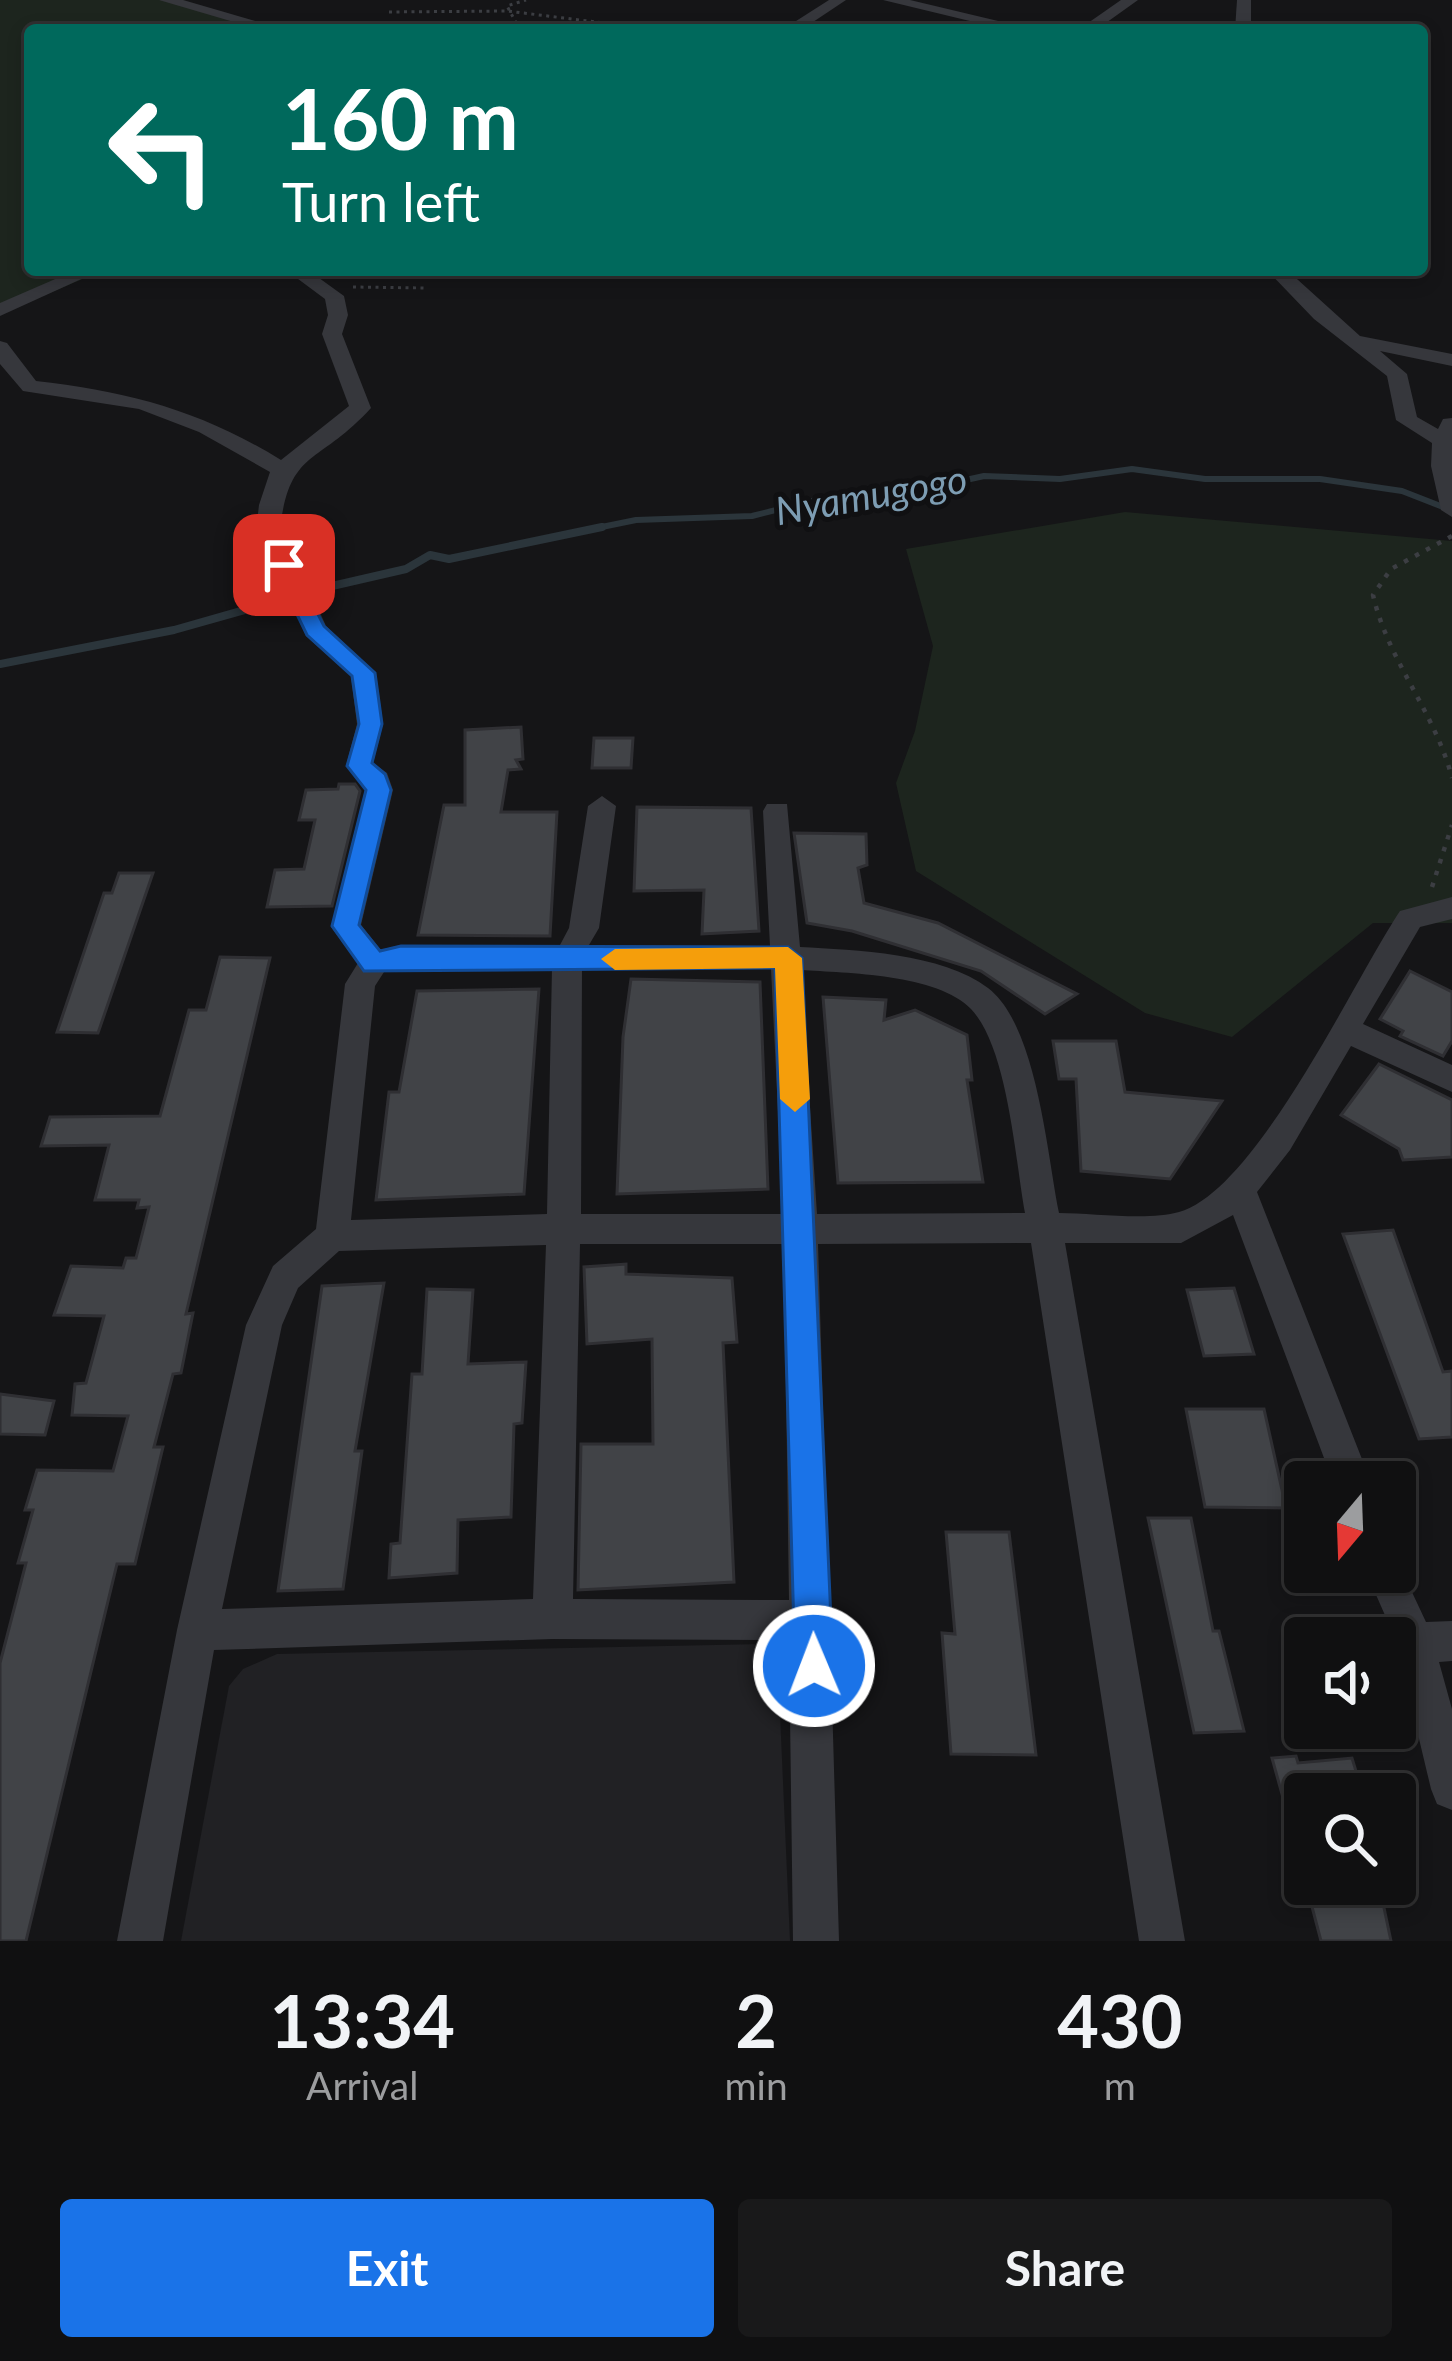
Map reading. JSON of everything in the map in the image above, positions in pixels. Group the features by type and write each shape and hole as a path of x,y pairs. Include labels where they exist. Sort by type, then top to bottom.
{"street":[{"path":"166,0 256,24"},
{"path":"801,24 839,0"},
{"path":"890,0 1000,24"},
{"path":"1095,24 1131,0"},
{"path":"0,310 78,276"},
{"path":"306,276 326,287 338,305 332,334 360,408 282,470 270,505 266,547 293,579 315,630 363,673 370,724 359,766 376,780 379,790 346,926 374,963"},
{"path":"1282,276 1321,315 1397,374 1407,420 1447,431 1443,482 1452,510"},
{"path":"1356,340 1452,360"},
{"path":"0,347 30,387 160,409 282,470"},
{"path":"551,1619 570,1020 566,959 584,928 602,806"},
{"path":"776,811 801,1229 814,1620 817,1941"},
{"path":"140,1941 197,1630 264,1325 285,1277 332,1236 563,1229 1180,1228 1221,1210 1240,1190 1347,1030 1394,940 1410,919 1442,909"},
{"path":"332,1236 360,984 374,963 401,956 788,958 917,971 956,984 994,1013 1006,1035 1045,1226 1162,1941"},
{"path":"1347,1030 1452,1079"},
{"path":"1240,1190 1344,1461"},
{"path":"1400,1593 1433,1642 1452,1789"},
{"path":"197,1630 551,1619 814,1620"}],"path":[{"path":"516,24 507,6 526,0"},
{"path":"389,12 507,11 612,24"},
{"path":"326,287 425,288"},
{"path":"1452,536 1391,569 1373,595 1390,648 1438,723 1452,778"},
{"path":"1442,909 1432,888 1452,825"}],"shaded area":[{"path":"0,0 163,0 250,24 24,24 24,276 90,276 0,314"},
{"path":"1125,512 1452,541 1452,923 1373,923 1232,1037 1145,1013 916,871 896,783 915,731 933,646 906,549"},
{"path":"766,1644 779,1691 790,1941 181,1941 229,1686 243,1669 277,1654"}],"building":[{"path":"521,727 523,759 516,760 521,769 508,770 501,812 557,812 550,936 418,935 444,805 465,805 465,730"},
{"path":"594,738 633,738 631,768 592,768"},
{"path":"339,784 355,784 360,791 332,906 267,907 275,870 304,869 315,820 299,820 306,790 338,789"},
{"path":"637,807 751,808 759,931 702,934 704,890 634,891"},
{"path":"794,833 866,834 867,865 858,868 864,903 938,923 1077,994 1045,1014 981,971 852,931 807,923"},
{"path":"119,873 153,873 98,1033 57,1032 104,893 112,893"},
{"path":"220,957 270,958 186,1314 193,1313 181,1373 173,1374 154,1447 163,1447 135,1564 117,1564 26,1941 0,1941 0,1663 26,1563 18,1563 33,1510 25,1510 37,1470 113,1471 128,1416 72,1415 75,1384 86,1383 104,1316 54,1315 71,1266 123,1268 126,1258 136,1258 149,1207 137,1208 139,1200 95,1200 109,1145 41,1146 50,1117 160,1116 189,1010 206,1010"},
{"path":"1410,971 1452,992 1452,1041 1443,1056 1400,1036 1403,1031 1380,1019"},
{"path":"631,979 760,982 768,1189 617,1194 623,1037"},
{"path":"539,989 524,1194 376,1200 389,1092 399,1092 417,991"},
{"path":"823,997 886,1000 884,1020 915,1010 967,1035 972,1080 967,1080 983,1182 838,1183"},
{"path":"1053,1041 1116,1041 1125,1092 1222,1101 1170,1179 1081,1171 1076,1079 1059,1079"},
{"path":"1379,1064 1452,1100 1452,1157 1403,1160 1399,1149 1341,1115"},
{"path":"1393,1230 1443,1372 1452,1371 1452,1437 1419,1439 1343,1234"},
{"path":"626,1264 626,1274 732,1278 737,1342 723,1343 734,1582 578,1590 581,1444 653,1444 652,1339 587,1344 584,1267"},
{"path":"384,1283 355,1451 362,1451 343,1589 278,1591 322,1286"},
{"path":"1234,1288 1254,1354 1204,1356 1187,1290"},
{"path":"427,1289 473,1290 468,1364 526,1362 522,1423 514,1424 511,1517 458,1520 457,1573 389,1578 391,1544 400,1543 412,1374 422,1374"},
{"path":"0,1394 54,1401 45,1435 0,1434"},
{"path":"1186,1409 1264,1409 1284,1508 1205,1507"},
{"path":"1148,1518 1191,1518 1213,1631 1219,1631 1244,1731 1194,1733"},
{"path":"946,1532 1009,1532 1036,1755 951,1754 942,1633 955,1634"},
{"path":"1296,1756 1298,1763 1352,1758 1357,1773 1284,1773 1284,1801 1272,1758"},
{"path":"1312,1905 1383,1905 1391,1941 1321,1941"}],"waterway":[{"name":"Nyamugogo","path":"587,530 636,520 752,516 828,497 884,498 984,476 1060,479 1132,469 1205,479 1320,479 1402,491 1443,507"},
{"name":"Nyamugogo","path":"306,592 406,569 430,555 449,559 602,527"},
{"name":"Nyamugogo","path":"0,664 174,630 294,596"}],"slow traffic":[{"path":"615,959 788,958 795,1099"}],"route":[{"path":"284,565 315,630 363,673 370,724 359,766 376,780 379,790 346,926 350,938 374,963 401,956 788,958 814,1666"}]}
